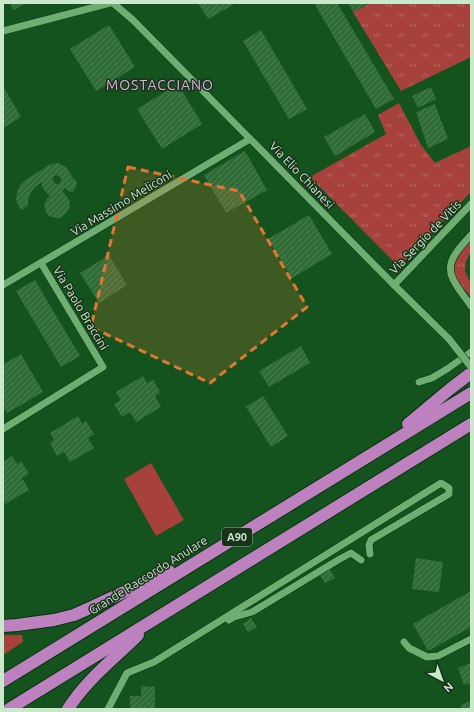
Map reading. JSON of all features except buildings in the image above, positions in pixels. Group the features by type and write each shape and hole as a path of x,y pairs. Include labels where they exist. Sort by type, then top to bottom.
{"highway":[{"path":"375,452 471,373"},
{"name":"Grande Raccordo Anulare","path":"3,681 471,393"},
{"name":"A90","path":"9,709 471,424"},
{"path":"3,626 49,621 92,608 221,547"},
{"path":"68,709 73,700 88,682 155,618"}],"street":[{"path":"3,30 111,3"},
{"name":"Via Elio Chianesi","path":"111,3 133,20 449,339 471,367"},
{"name":"Via Massimo Meliconi","path":"3,285 250,139"},
{"name":"Via Sergio de Vitis","path":"394,285 471,204"},
{"path":"471,235 453,257 450,264 450,272 453,280 471,306"},
{"name":"Via Paolo Braccini","path":"3,429 103,367 41,263"},
{"path":"420,382 432,378 471,352"},
{"path":"108,709 127,673 154,662 441,483 449,488 449,494 371,540 368,545 370,554"},
{"path":"154,662 158,664 234,617 252,612 351,553 361,560"},
{"path":"404,642 409,648 427,657 438,656 471,639"}],"highlighted area":[{"path":"128,167 239,191 307,307 210,383 91,327"}],"green space":[{"path":"371,3 471,3 471,57 401,91 353,12"},
{"path":"399,103 421,145 435,163 471,146 471,192 399,267 310,177 386,134 378,115"},
{"path":"471,241 471,251 466,261 465,271 471,284 471,297 456,277 455,267 458,257"},
{"path":"151,463 184,520 156,536 124,479"},
{"path":"3,635 22,635 23,642 3,655"}],"district":[{"name":"MOSTACCIANO","path":"160,85"}]}
